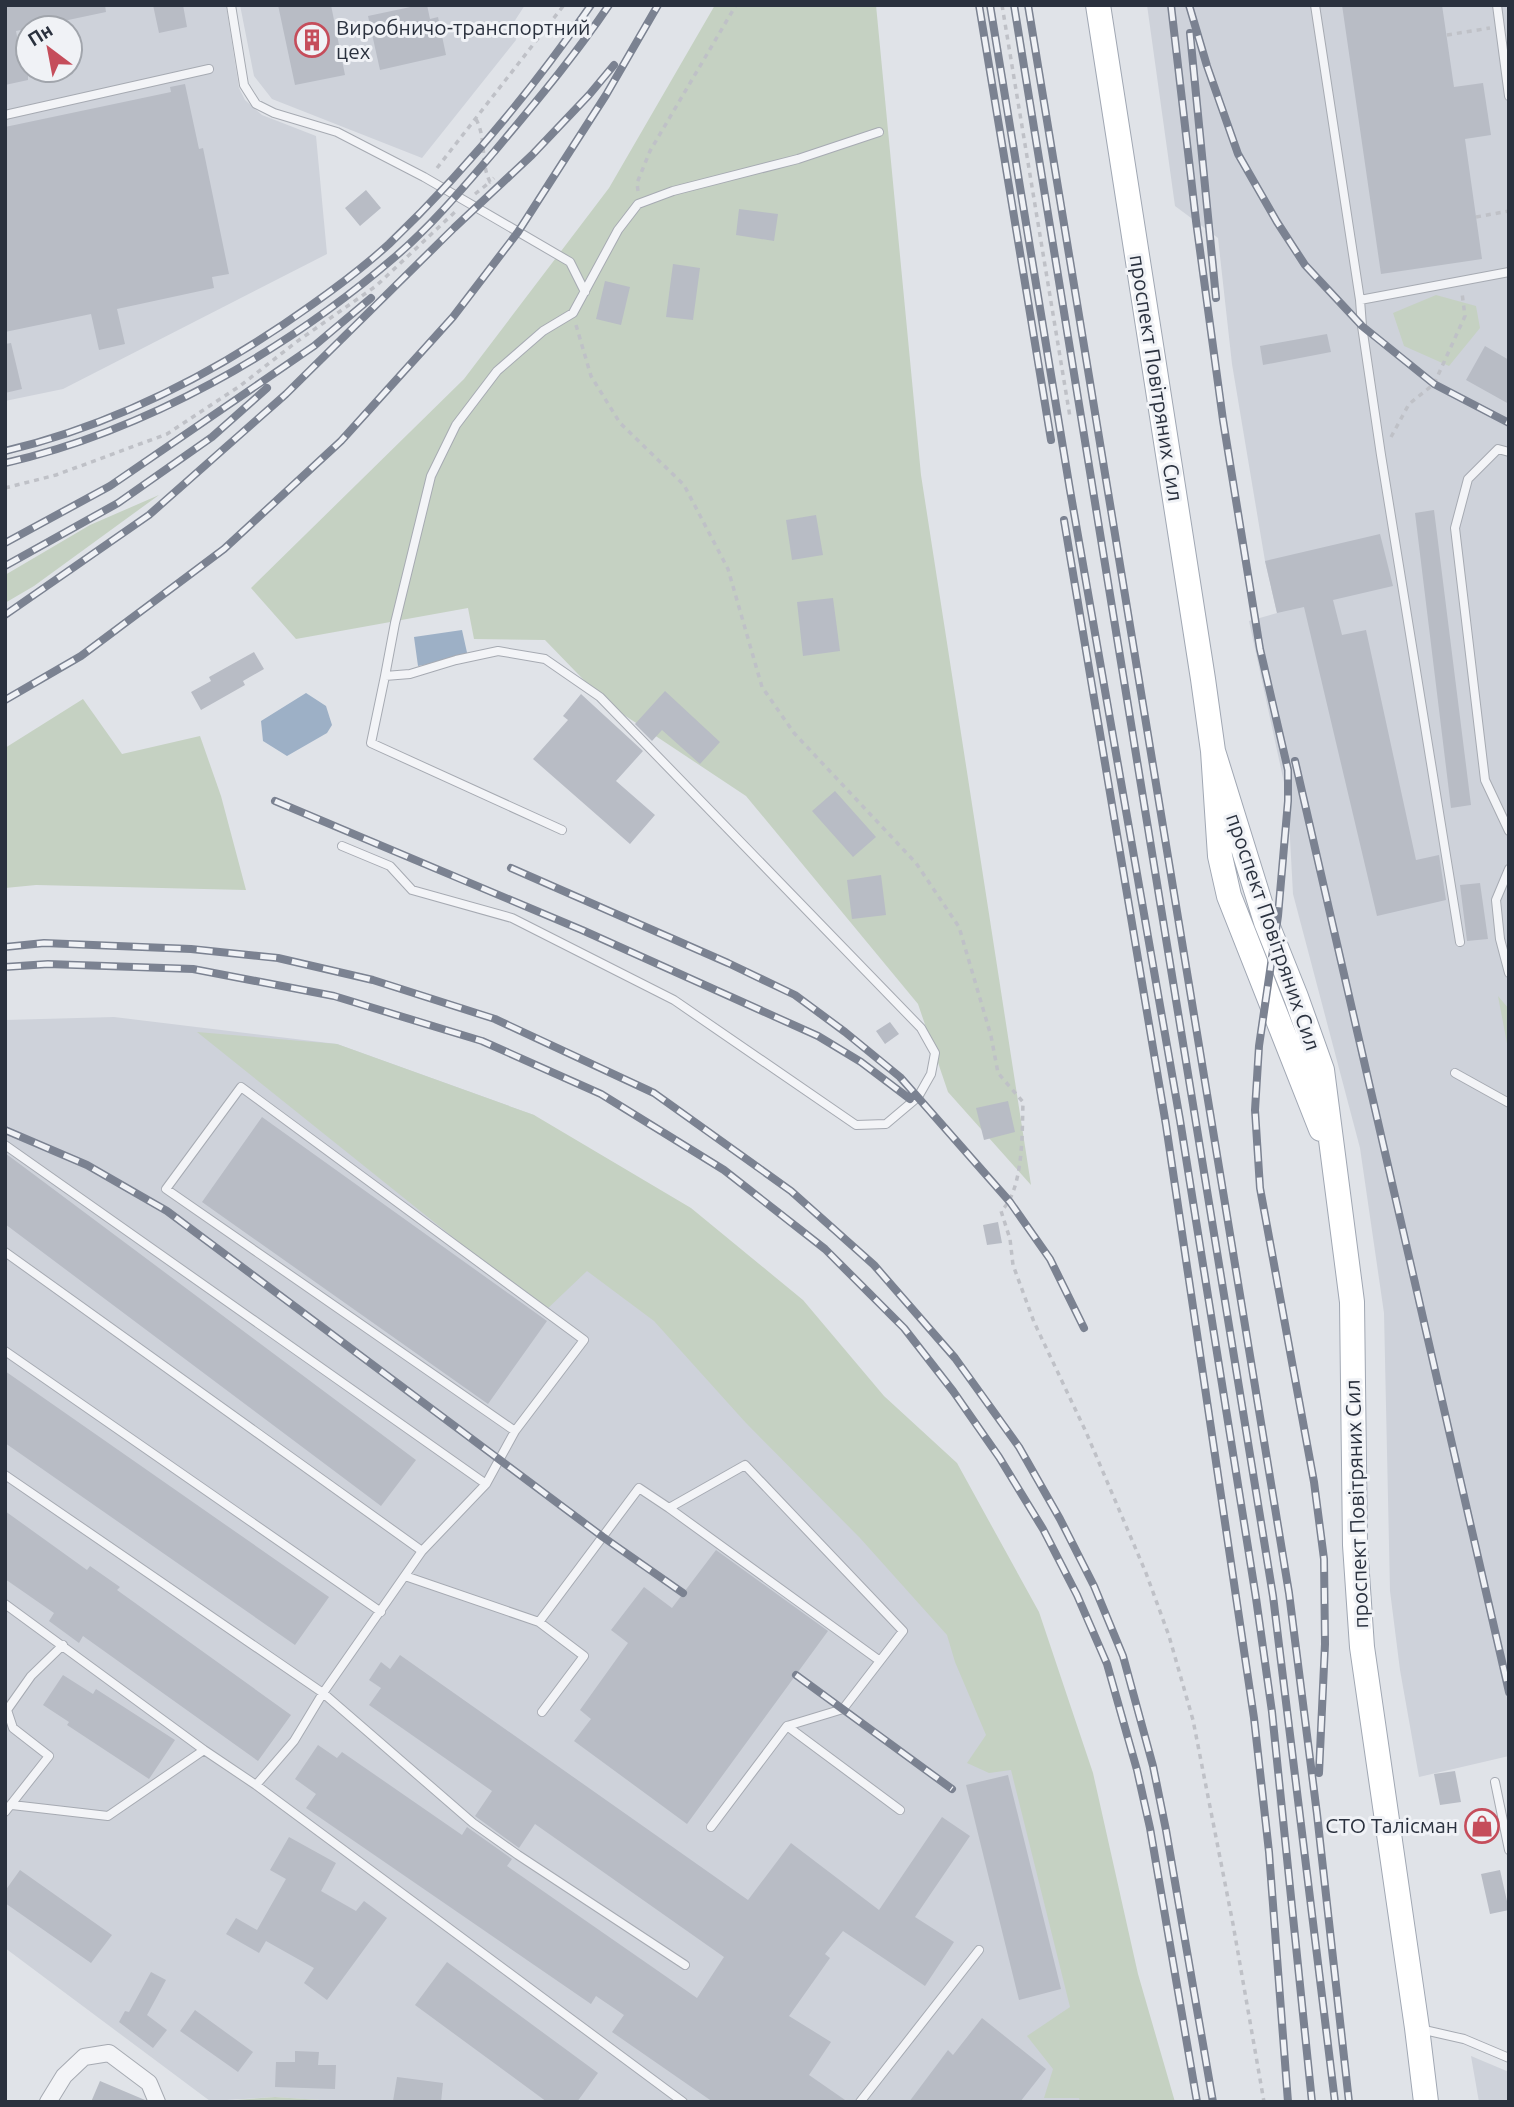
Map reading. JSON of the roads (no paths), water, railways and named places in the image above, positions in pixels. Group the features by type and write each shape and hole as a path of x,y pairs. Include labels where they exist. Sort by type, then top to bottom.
{"main road":[{"name":"проспект Повітряних Сил","path":"1098,5 1213,751 1220,856 1229,896 1298,1076 1332,1156 1342,1216 1352,1302 1355,1545 1363,1647 1426,2102"}],"street":[{"path":"48,2102 64,2076 84,2057 109,2053 149,2083 157,2102"}],"lane":[{"path":"231,5 244,85 256,104 275,113 337,132 418,174 570,262 585,292"},
{"path":"1315,5 1381,455 1460,942"},
{"path":"1497,5 1509,96"},
{"path":"5,114 209,69"},
{"path":"562,830 371,743 395,623 431,476 456,425 497,371 543,331 573,313 618,230 638,204 673,191 798,159 879,132"},
{"path":"1360,300 1509,272"},
{"path":"1509,452 1498,449 1468,478 1455,528 1485,780 1509,831"},
{"path":"342,846 390,866 412,890 512,918 674,1000 856,1125 886,1124 918,1097 931,1074 934,1053 920,1028 600,697 545,659 498,651 410,674 385,676"},
{"path":"1509,869 1496,900 1500,939 1509,973"},
{"path":"1455,1073 1509,1103"},
{"path":"256,1785 294,1741 323,1693 422,1551 486,1484 516,1431 584,1340 241,1087 166,1189 516,1431"},
{"path":"5,1145 486,1484"},
{"path":"5,1252 422,1551"},
{"path":"5,1351 381,1612"},
{"path":"669,1508 745,1465 903,1631 843,1710 787,1726 711,1827"},
{"path":"5,1475 323,1693 473,1823 517,1855 685,1965"},
{"path":"539,1622 639,1488 880,1661"},
{"path":"405,1576 539,1622 584,1656 542,1712"},
{"path":"5,1604 256,1785 683,2102"},
{"path":"5,1812 50,1756 13,1728 8,1710 31,1676 63,1645"},
{"path":"787,1726 900,1810"},
{"path":"12,1805 108,1816 204,1750"},
{"path":"1495,1782 1509,1850"},
{"path":"860,2102 979,1950"},
{"path":"1417,2028 1464,2039 1509,2058"}],"water":[{"path":"462,630 468,657 418,666 414,637"},
{"path":"306,693 326,706 332,725 327,733 287,756 263,741 261,721"}],"railway":[{"path":"5,451 86,427 165,393 203,374 275,330 341,284 417,217 470,159 521,99 591,5"},
{"path":"5,463 58,449 162,408 262,354 354,291 409,244 459,193 553,80 609,5"},
{"path":"5,700 81,656 224,549 341,441 453,317 518,232 606,95 658,5"},
{"path":"979,5 1051,440"},
{"path":"990,5 1070,490 1180,1120 1256,1598 1272,1712 1312,2102"},
{"path":"1014,5 1273,1596 1335,2102"},
{"path":"1028,5 1289,1593 1349,2102"},
{"path":"1171,5 1223,420 1260,649 1288,770 1288,801 1278,916 1259,1046 1255,1110 1260,1188 1314,1482 1324,1559 1325,1644 1319,1773"},
{"path":"1189,5 1238,154 1305,265 1362,326 1434,384 1509,423"},
{"path":"1190,33 1216,298"},
{"path":"5,615 149,515 286,394 532,155 614,65"},
{"path":"5,543 110,486 314,346 371,298"},
{"path":"5,566 118,503 212,437 267,388"},
{"path":"1064,520 1166,1125 1254,1718 1269,1852 1288,2102"},
{"path":"1295,761 1509,1692"},
{"path":"275,801 582,930 818,1036 861,1062 910,1099"},
{"path":"511,868 795,995 845,1032 900,1077 1010,1202 1050,1259 1084,1328"},
{"path":"5,947 44,943 191,949 278,958 373,980 495,1019 654,1093 791,1191 874,1265 955,1358 1019,1447 1094,1586 1123,1656 1153,1766 1166,1830 1213,2102"},
{"path":"5,967 48,964 193,969 334,996 482,1041 601,1094 724,1170 825,1249 904,1328 953,1391 999,1457 1043,1529 1077,1595 1107,1664 1137,1770 1150,1828 1197,2102"},
{"path":"5,1130 87,1165 167,1211 603,1537 683,1593"},
{"path":"796,1675 952,1789"}],"place":[{"name":"Виробничо-транспортний цех","path":"312,40"},
{"name":"СТО Талісман","path":"1482,1826"}]}
